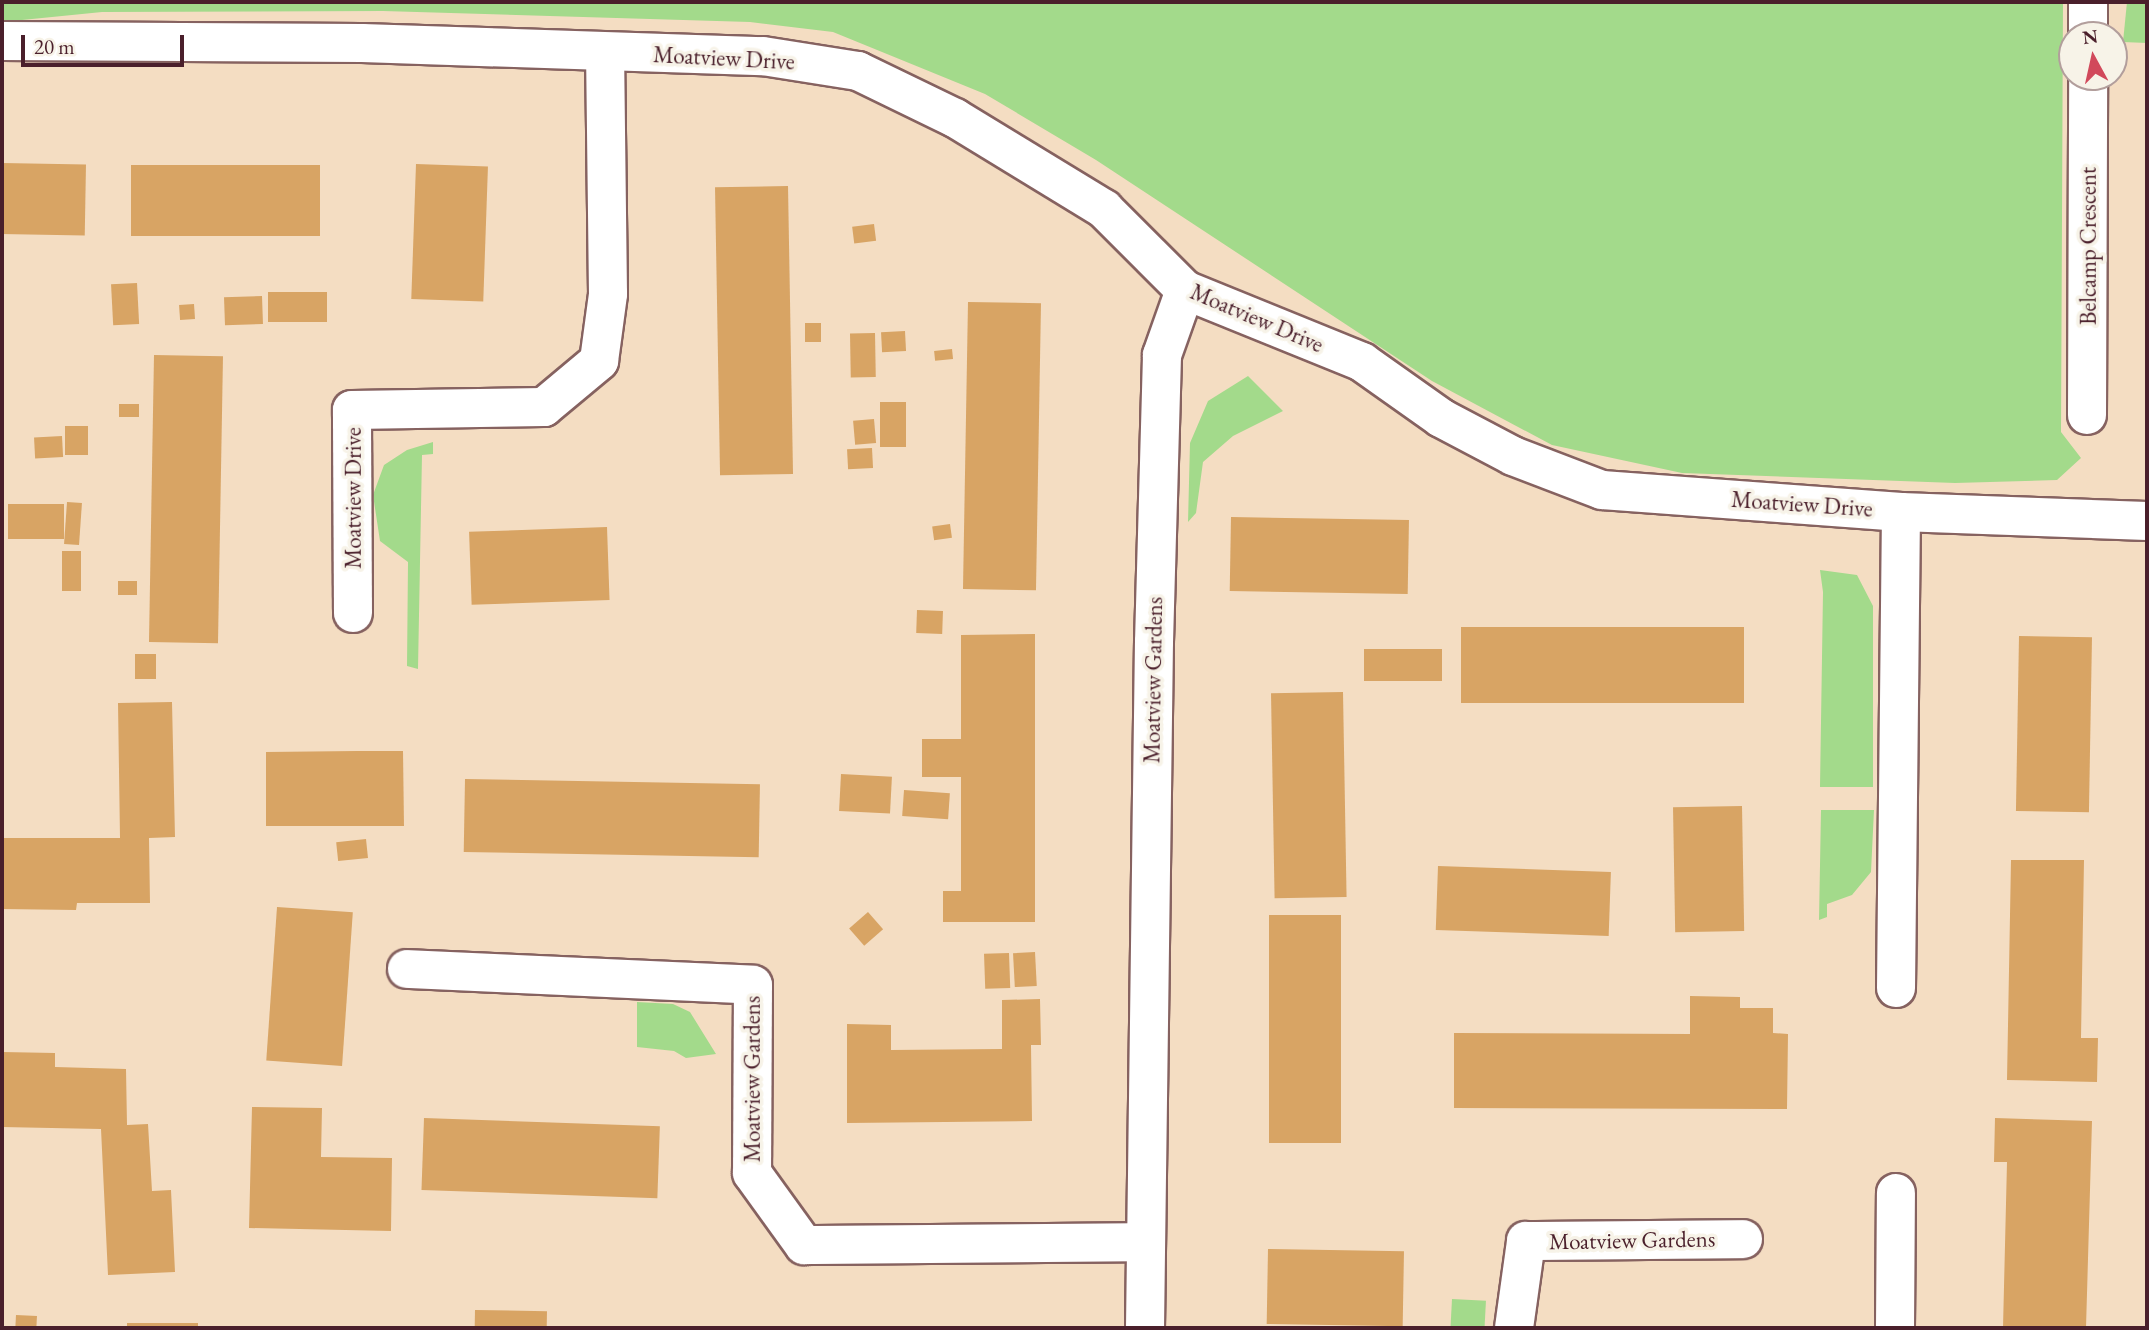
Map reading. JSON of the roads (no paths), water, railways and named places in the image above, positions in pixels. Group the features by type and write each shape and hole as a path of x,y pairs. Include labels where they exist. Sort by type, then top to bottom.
{"street":[{"path":"2088,2 2088,21"},
{"name":"Moatview Drive","path":"2,41 362,43 605,53 763,55 858,71 955,118 1104,209 1185,290 1362,362 1441,418 1501,450 1602,490 1901,512 2147,521"},
{"name":"Moatview Drive","path":"353,613 352,410 544,407 599,361 608,294 605,53"},
{"name":"Belcamp Crescent","path":"2087,415 2088,91"},
{"name":"Moatview Gardens","path":"1145,1328 1143,1242 1163,355 1185,290"},
{"name":"Moatview Drive","path":"1896,988 1901,512"},
{"name":"Moatview Gardens","path":"407,969 753,985 752,1173 804,1245 1143,1242"},
{"path":"1895,1328 1896,1193"},
{"name":"Moatview Gardens","path":"1514,1328 1526,1241 1743,1239"}]}
